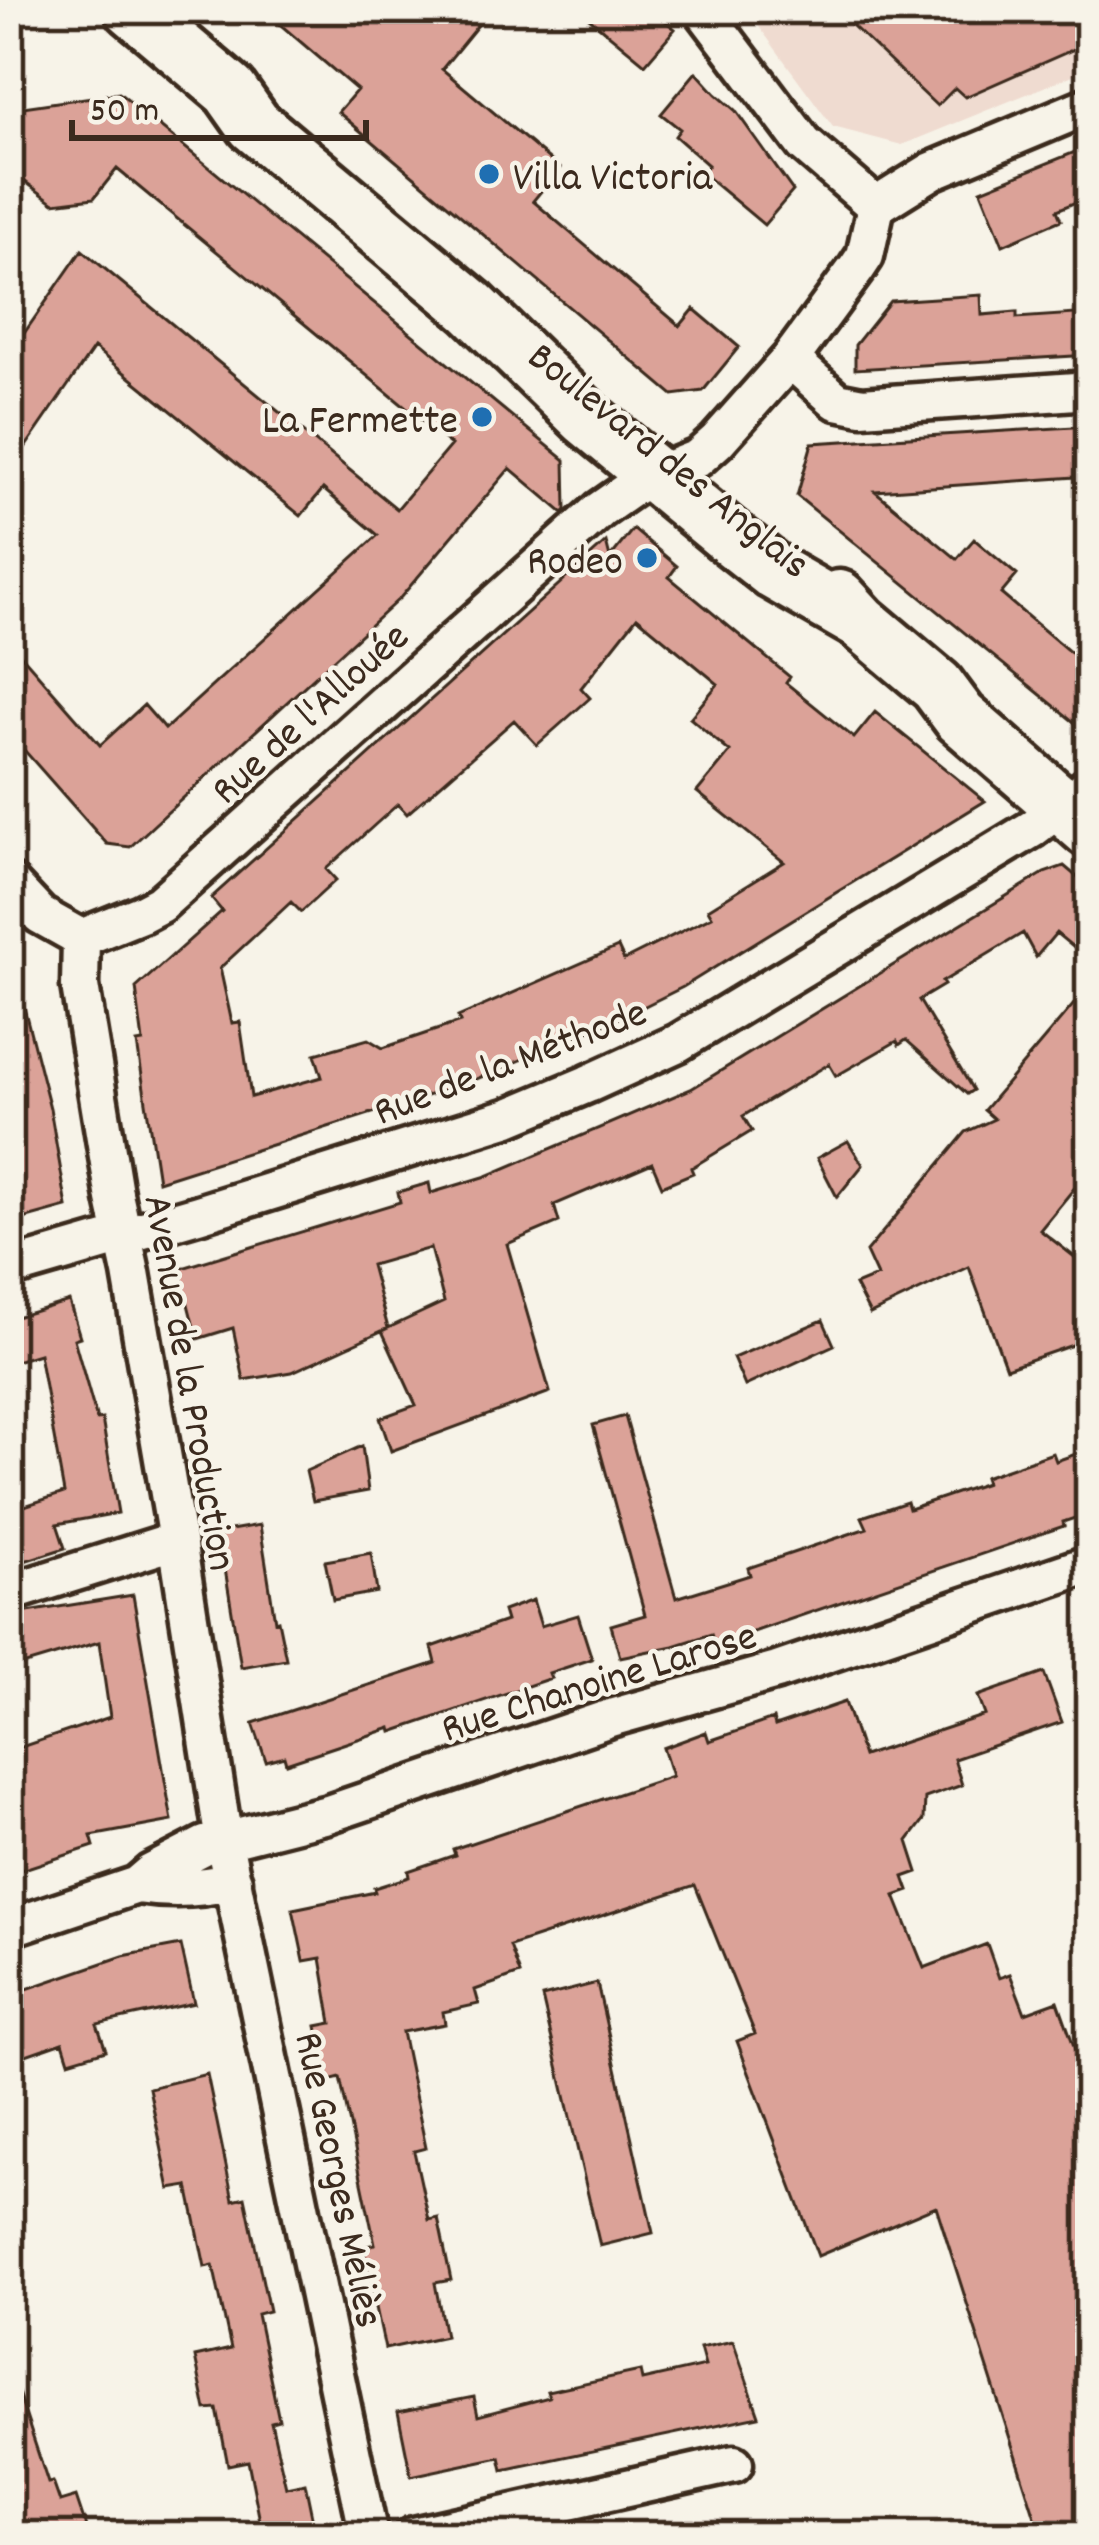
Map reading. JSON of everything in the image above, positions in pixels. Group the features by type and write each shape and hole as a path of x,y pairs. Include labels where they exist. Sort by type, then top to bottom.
{"main road":[{"name":"Boulevard des Anglais","path":"95,9 215,108 254,125"},
{"name":"Boulevard des Anglais","path":"133,9 230,91 254,125 472,307 586,418 672,468 774,572 860,622 937,686 972,703 1044,755 1083,801"}],"street":[{"path":"702,9 804,144 876,206 932,171 1090,105"},
{"name":"Rue de l'Allouée","path":"81,938 160,904 600,510 643,480 698,458 790,359 865,256 876,206"},
{"path":"790,359 823,391 862,406 1090,390"},
{"name":"Rue de la Méthode","path":"9,1269 509,1117 588,1084 678,1043 1083,801"},
{"path":"9,882 40,915 81,938"},
{"name":"Avenue de la Production","path":"81,938 80,986 177,1540 224,1842"},
{"path":"9,1593 177,1540"},
{"name":"Rue Chanoine Larose","path":"9,1928 137,1885 205,1845 328,1814 610,1718 777,1671 1090,1564"},
{"name":"Rue Georges Méliès","path":"224,1842 369,2536"},
{"name":"Rue Chanoine Larose","path":"137,1885 196,1888 232,1881"},
{"path":"413,2536 734,2464"}],"shaded area":[{"path":"746,9 1090,9 1090,68 902,145 833,127"}],"building":[{"path":"262,9 491,9 442,69 560,168 533,201 680,326 694,309 739,347 703,391 673,395 338,112 357,90"},
{"path":"578,9 651,9 675,29 645,64"},
{"path":"835,9 1090,9 1090,42 965,97 955,88 937,106"},
{"path":"696,72 735,110 793,191 764,225 702,173 708,165 675,136 680,129 661,114"},
{"path":"119,93 565,460 566,510 563,513 510,468 401,597 130,847 107,844 9,733 9,641 100,745 144,705 165,729 378,535 323,489 301,516 94,348 9,471 9,355 82,250 397,509 451,445 117,169 94,198 54,203 9,170 9,109"},
{"path":"1090,146 1090,196 1057,210 1061,220 1003,245 981,190"},
{"path":"981,295 982,315 1017,312 1017,318 1090,313 1090,355 855,369 855,345 890,301"},
{"path":"1090,426 1090,476 875,491 957,559 974,539 1017,575 1001,594 1090,669 1090,735 797,496 812,443"},
{"path":"633,529 677,566 669,577 790,677 786,683 854,738 875,712 985,801 683,987 631,1013 467,1083 158,1181 137,1043 143,1042 136,988 222,911 211,898 606,542 610,558","holes":["637,617 718,684 690,718 730,752 697,792 784,862 708,909 712,916 624,960 618,947 458,1017 460,1022 383,1048 368,1039 315,1054 322,1077 251,1097 240,1022 232,1023 220,968 291,902 301,912 336,880 326,869 398,804 407,814 514,720 537,745 590,698 581,688"]},
{"path":"1064,866 1090,888 1090,961 1056,933 1036,957 1023,933 919,1000 973,1090 967,1094 906,1040 899,1045 897,1041 836,1076 829,1064 743,1116 752,1131 691,1168 693,1173 662,1186 652,1163 554,1205 559,1222 507,1244 550,1392 391,1451 380,1418 416,1405 382,1331 444,1302 430,1248 371,1265 388,1328 292,1372 244,1380 233,1328 197,1339 179,1269 400,1202 398,1192 429,1183 431,1193 487,1176 691,1089 1044,873"},
{"path":"1090,985 1090,1169 1040,1230 1090,1269 1082,1277 1090,1299 1090,1339 1006,1368 969,1267 870,1314 855,1285 877,1276 866,1252 966,1132 994,1119 984,1110"},
{"path":"20,992 50,1108 67,1207 9,1223 9,993"},
{"path":"848,1141 863,1165 837,1197 817,1158"},
{"path":"69,1301 80,1337 74,1339 97,1420 102,1419 118,1513 57,1524 65,1548 9,1566 9,1511 64,1493 39,1354 9,1363 9,1319"},
{"path":"823,1320 834,1345 745,1386 733,1358"},
{"path":"625,1416 676,1598 750,1575 748,1568 867,1528 862,1517 907,1502 909,1509 986,1483 984,1477 1053,1453 1056,1461 1090,1449 1090,1513 1063,1522 1064,1526 715,1645 711,1634 620,1657 611,1625 645,1615 593,1425"},
{"path":"362,1446 368,1491 313,1501 306,1471"},
{"path":"260,1525 286,1659 241,1667 219,1532"},
{"path":"371,1553 377,1592 333,1600 325,1561"},
{"path":"133,1595 172,1821 91,1836 94,1846 9,1874 9,1751 110,1717 99,1642 9,1669 9,1615"},
{"path":"533,1600 541,1626 578,1615 592,1659 549,1673 551,1678 392,1732 391,1728 286,1763 284,1756 266,1761 253,1723 436,1663 432,1647 506,1621 503,1611"},
{"path":"1044,1673 1062,1722 954,1759 962,1785 925,1798 924,1820 908,1841 918,1872 904,1877 909,1891 895,1896 924,1968 987,1944 999,1978 1010,1974 1025,2013 1058,2001 1081,2066 1090,2063 1090,2536 1041,2536 936,2206 818,2256 737,2041 755,2034 695,1885 510,1946 520,1974 475,1990 479,2004 443,2012 445,2024 402,2032 426,2148 414,2151 429,2220 438,2218 451,2280 435,2283 445,2336 385,2349 363,2247 375,2244 340,2078 329,2081 317,2026 332,2023 321,1958 304,1961 293,1909 375,1892 374,1888 409,1877 408,1871 455,1855 453,1849 672,1776 663,1748 706,1732 709,1741 773,1719 775,1726 845,1702 863,1756 985,1715 978,1696"},
{"path":"181,1945 194,2003 97,2024 106,2050 69,2061 63,2042 9,2061 9,1995 123,1956"},
{"path":"597,1983 653,2233 600,2246 542,1997"},
{"path":"207,2074 233,2200 245,2197 269,2311 257,2314 279,2420 271,2422 286,2487 305,2483 316,2536 263,2536 248,2461 228,2465 217,2409 206,2410 195,2357 231,2349 213,2265 205,2267 188,2186 170,2189 149,2088"},
{"path":"733,2341 759,2416 503,2470 500,2457 411,2476 398,2412 474,2397 478,2416 549,2397 547,2391 640,2371 642,2380 705,2366 700,2348"},
{"path":"15,2383 48,2483 53,2482 60,2502 76,2497 89,2536 14,2536 9,2521 9,2384"}],"place":[{"name":"Villa Victoria","path":"489,174"},
{"name":"La Fermette","path":"482,417"},
{"name":"Rodeo","path":"647,558"}]}
